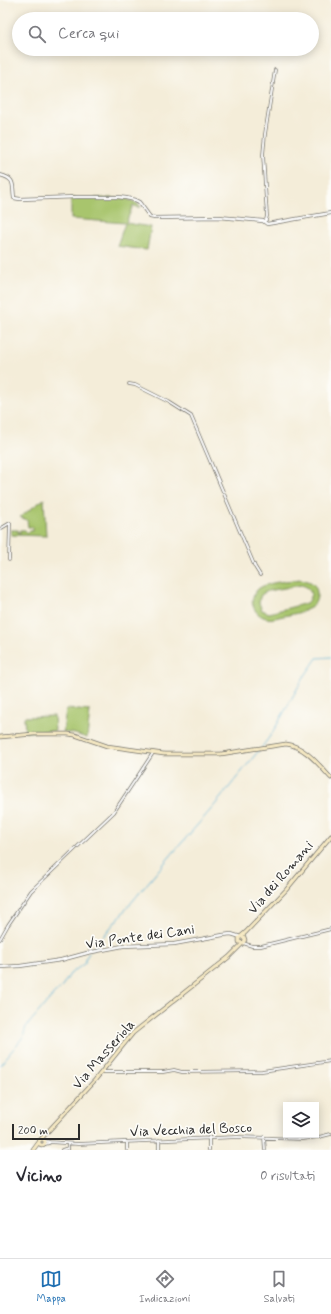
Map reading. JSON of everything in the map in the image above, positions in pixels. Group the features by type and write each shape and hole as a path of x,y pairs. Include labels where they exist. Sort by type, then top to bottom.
{"main road":[{"path":"0,737 34,734 68,734 107,746 154,753 177,754 220,754 286,744 301,748 331,778"},
{"name":"Via dei Romani","path":"239,941 241,937 292,883 331,836"},
{"name":"Via dei Romani","path":"245,939 246,932"},
{"path":"241,937 244,937 245,939"},
{"name":"Via Masseriola","path":"43,1142 45,1135 103,1072 133,1033 229,957 245,939"},
{"path":"238,948 239,941 242,943"},
{"path":"34,1150 43,1142"}],"street":[{"path":"264,221 266,220 267,216 263,155 275,70"},
{"path":"0,175 8,177 11,180 13,184 14,198 118,197 137,200 148,215 155,218 219,217 264,221 267,224 331,212"},
{"path":"129,384 135,385 169,402 191,416 255,567 260,575"},
{"path":"0,529 10,523 9,560"},
{"path":"0,939 31,891 114,812 154,753"},
{"path":"242,943 260,946 331,930"},
{"name":"Via Ponte dei Cani","path":"0,967 20,966 61,960 123,946 174,944 231,934 241,937"},
{"path":"236,936 239,941"},
{"path":"245,939 248,944"},
{"path":"103,1072 163,1072 174,1070 182,1072 212,1070 254,1071 331,1061"},
{"name":"Via Vecchia del Bosco","path":"43,1142 68,1144 209,1137 310,1138 331,1134"},
{"path":"209,1137 209,1150"},
{"path":"264,1137 265,1150"},
{"path":"159,1140 159,1150"},
{"path":"127,1142 127,1150"},
{"path":"62,1150 68,1149 68,1144"}],"green space":[{"path":"72,198 121,198 138,204 141,207 136,207 133,205 126,223 151,227 147,250 117,246 125,223 71,219"},
{"path":"44,499 46,536 11,535 11,530 18,530 18,533 20,533 20,530 25,530 28,533 29,531 33,531 33,527 28,527 27,520 20,517"},
{"path":"300,579 308,581 316,588 317,598 314,605 304,611 275,618 263,617 258,614 252,600 258,589 272,583","holes":["301,585 309,590 311,595 307,603 269,613 262,610 259,603 262,594 268,591"]},
{"path":"66,709 90,711 87,738 63,732"},
{"path":"54,716 55,731 25,732 24,717"}],"waterway":[{"path":"262,747 273,732 302,680 317,658 331,657"},
{"path":"91,951 214,806 260,749"},
{"path":"0,1065 23,1037 26,1027 53,995 62,987 70,974 85,963 85,959 89,953"}]}
